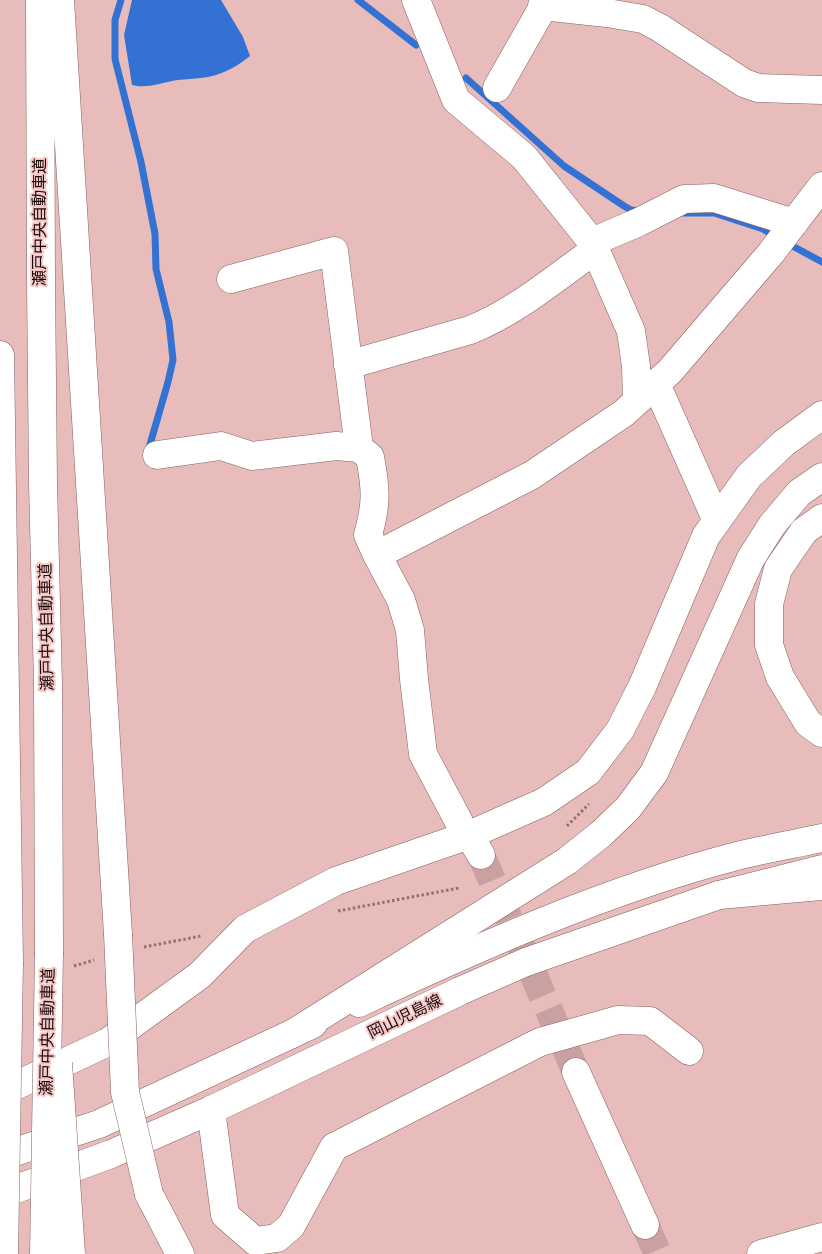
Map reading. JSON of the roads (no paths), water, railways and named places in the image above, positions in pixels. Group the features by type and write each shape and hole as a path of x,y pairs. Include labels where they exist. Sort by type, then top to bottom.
{"main road":[{"name":"瀬戸中央自動車道","path":"40,0 40,271 48,684 50,952 44,1254"},
{"path":"60,0 118,934 125,1092 149,1194 180,1254"},
{"path":"416,0 456,100 524,158 593,246 631,331 636,366 646,392 717,521"},
{"path":"498,88 545,3 643,19 744,83 758,88 822,90"},
{"path":"377,555 532,474 624,413 670,371 771,253 822,186"},
{"path":"348,365 470,330 488,322 536,292 593,246 680,200 714,198 792,225"},
{"path":"231,279 334,251 359,448"},
{"path":"0,355 8,962 4,1071 4,1254"},
{"path":"0,1093 108,1042 200,976 245,928 336,881 470,837 544,802 588,772 620,730 642,687 706,536 749,476 784,443 822,415"},
{"path":"157,455 221,446 252,456 336,446 359,448 370,457 375,488 374,513 368,535 401,600 410,630 423,754 470,837"},
{"path":"292,1034 568,861 601,834 628,808 654,773 752,558 772,525 799,493 822,477"},
{"path":"822,518 804,532 778,569 769,604 769,645 780,677 808,723 822,734"},
{"name":"岡山児島線","path":"0,1158 99,1124 438,965 580,908 648,883 736,856 822,838"},
{"name":"岡山児島線","path":"0,1195 111,1154 211,1110 460,991 526,962 719,895 822,868"},
{"path":"719,895 822,886"},
{"path":"50,952 71,1254"},
{"path":"211,1110 225,1215 255,1241 277,1238 291,1226 334,1147 540,1042 618,1020 650,1020 688,1050"},
{"path":"576,1072 645,1225"},
{"path":"761,1254 822,1237"}],"water":[{"path":"132,0 221,0 243,37 250,56 233,68 215,75 150,86 132,85 124,35"}],"waterway":[{"path":"121,0 115,20 115,59 141,162 155,234 156,269 169,322 173,360 149,448"},
{"path":"358,0 416,45"},
{"path":"466,78 564,166 624,206 631,210 641,211"},
{"path":"679,213 714,213 763,229 776,237"},
{"path":"785,242 822,262"}],"tunnel":[{"path":"481,855 576,1072"},
{"path":"645,1225 658,1254"}]}
